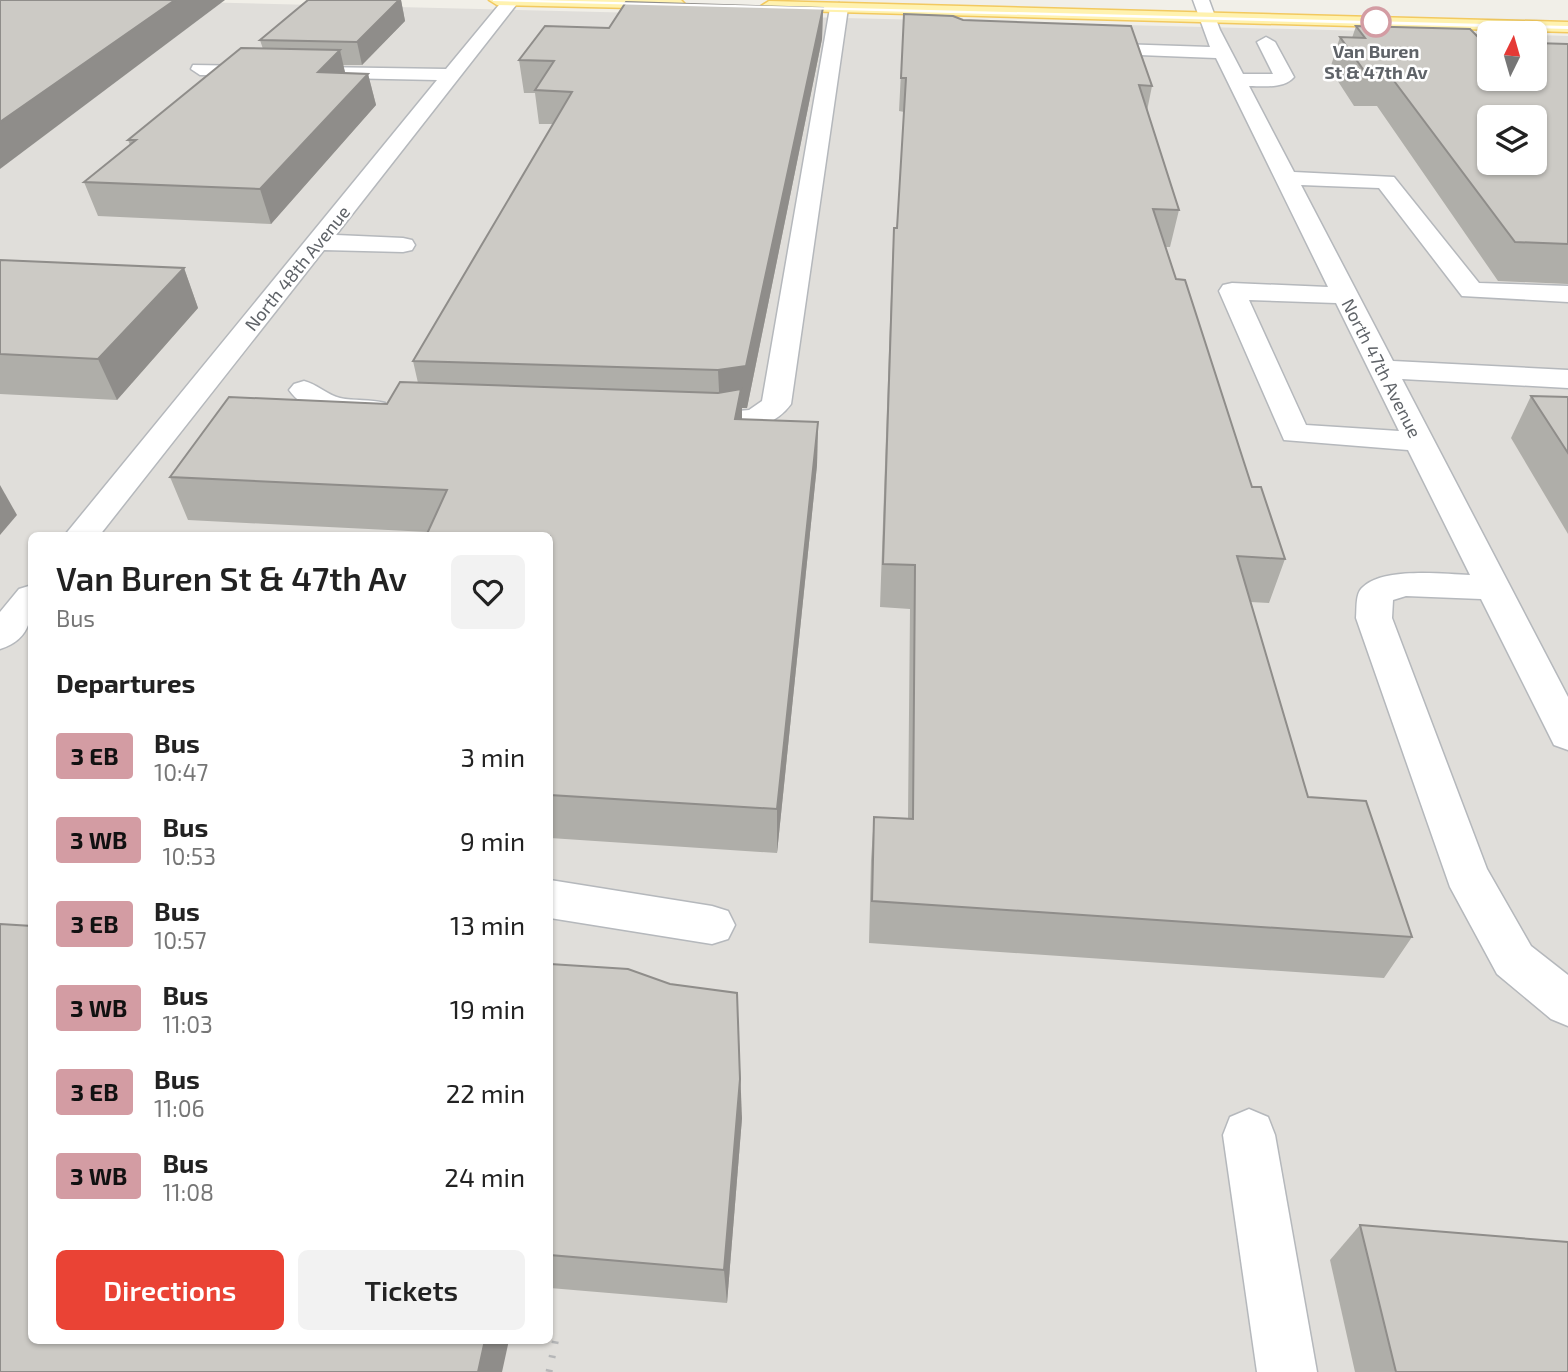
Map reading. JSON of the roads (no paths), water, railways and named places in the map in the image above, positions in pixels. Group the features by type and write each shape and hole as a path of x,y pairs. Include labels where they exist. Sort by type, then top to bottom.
{"main road":[{"path":"497,0 693,5"},
{"path":"746,6 1203,9 1477,27"},
{"path":"1547,28 1568,27"}],"street":[{"name":"North 48th Avenue","path":"84,532 512,0"},
{"path":"667,422 720,423 758,418 776,404 839,8"},
{"name":"North 47th Avenue","path":"1203,9 1493,588 1555,682 1568,735"},
{"path":"1237,80 1273,80 1284,77 1266,42"},
{"path":"1071,47 1223,52"},
{"path":"200,69 452,75"},
{"path":"1286,177 1386,182 1471,290 1568,294"},
{"path":"318,242 403,245"},
{"path":"1346,296 1232,291 1295,435 1419,441"},
{"path":"1383,369 1568,379"},
{"path":"304,390 330,406 399,411"},
{"path":"1493,588 1403,584 1376,594 1374,618 1466,874 1514,960 1568,1004"},
{"path":"0,636 28,602"},
{"path":"553,899 712,925"},
{"path":"1249,1135 1287,1372"}],"railway":[{"path":"549,1372 556,1338"}],"place":[{"name":"Van Buren St & 47th Av","path":"1376,22"}]}
